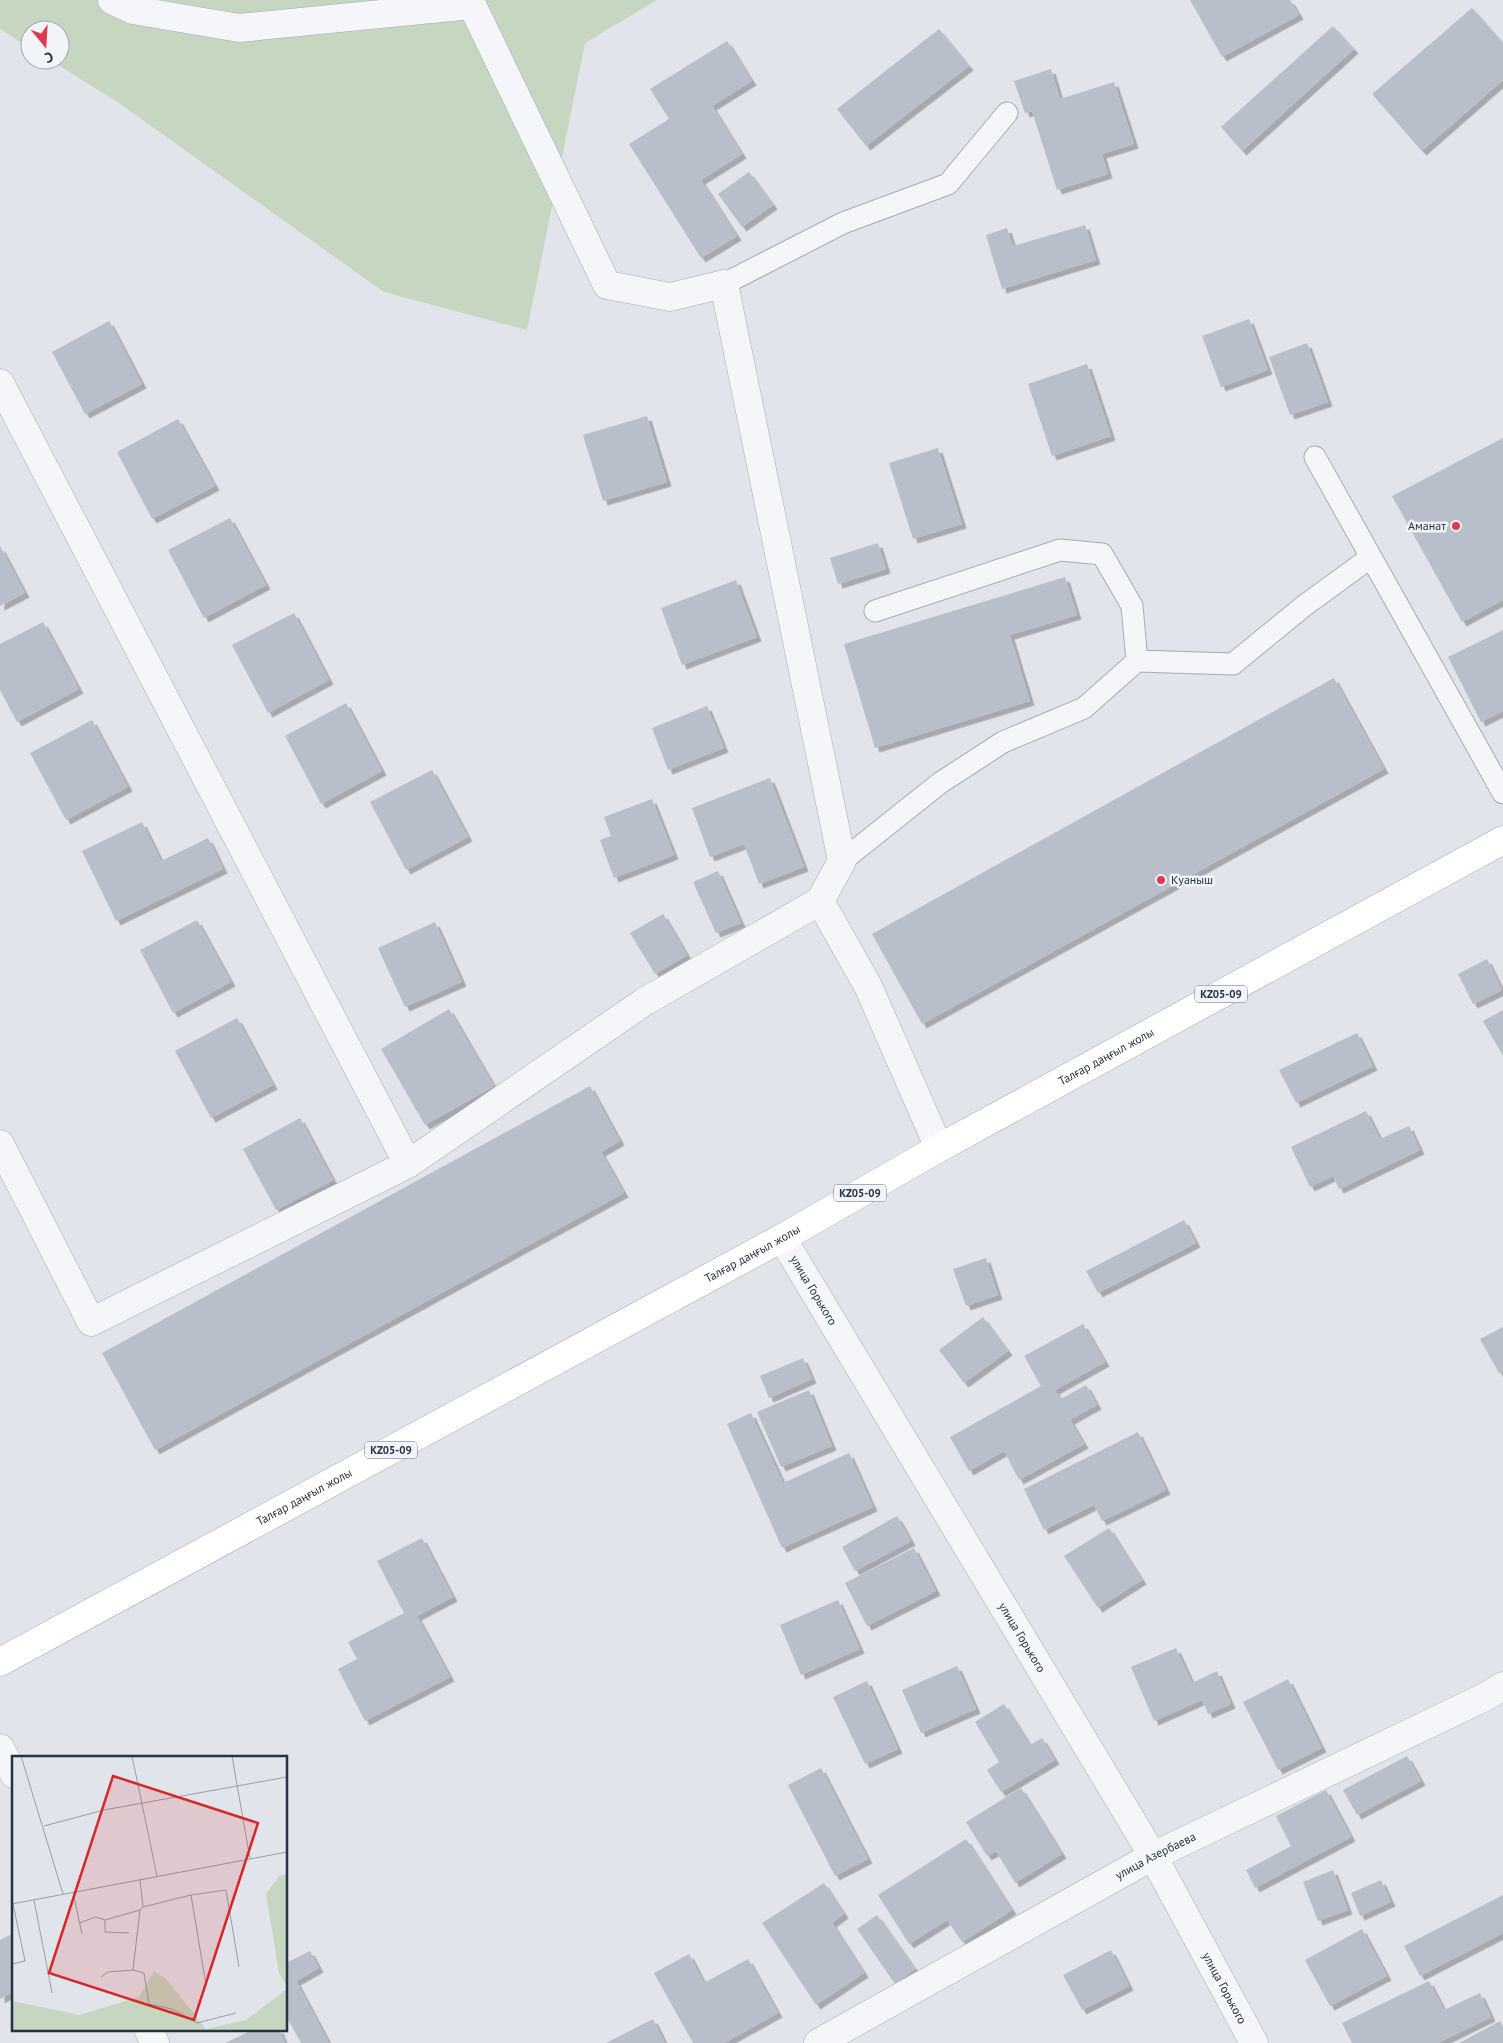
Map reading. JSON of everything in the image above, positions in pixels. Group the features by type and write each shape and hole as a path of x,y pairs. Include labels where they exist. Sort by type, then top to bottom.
{"main road":[{"name":"Талғар даңғыл жолы","path":"0,1662 782,1238 939,1148 1503,840"}],"street":[{"path":"0,1144 91,1322 408,1164 644,1002 820,901 842,861 724,284 670,297 607,285 472,5 239,28 133,10 112,0"},
{"path":"0,383 408,1164"},
{"path":"820,901 868,986 939,1148"},
{"name":"улица Горького","path":"782,1238 1153,1856 1254,2043"},
{"name":"улица Азербаева","path":"818,2043 1153,1856 1485,1697 1503,1686"},
{"path":"0,1748 12,1770"},
{"path":"148,2030 155,2043"}],"lane":[{"path":"724,284 843,223 948,184 1007,113"},
{"path":"1315,457 1503,793"},
{"path":"875,611 1060,550 1102,554 1132,606 1137,660"},
{"path":"842,861 940,783 1003,742 1084,708 1137,660 1233,664 1304,606 1371,557"}],"green space":[{"path":"0,0 657,0 585,43 527,330 384,292 119,103 66,70 70,70 70,20 20,20 20,42 0,29"}],"building":[{"path":"1190,0 1290,0 1299,15 1222,57"},
{"path":"1472,8 1503,43 1503,80 1422,151 1372,94"},
{"path":"1333,26 1354,49 1242,151 1221,127"},
{"path":"939,29 969,66 866,146 837,109"},
{"path":"727,41 752,81 712,106 742,154 701,180 737,236 701,258 629,144 669,119 650,89"},
{"path":"1051,69 1060,99 1114,82 1134,144 1102,154 1108,174 1057,190 1032,111 1025,113 1014,81"},
{"path":"749,172 773,205 742,227 718,194"},
{"path":"1085,225 1096,260 1002,289 986,235 1007,228 1013,246"},
{"path":"1249,319 1268,370 1221,387 1202,336"},
{"path":"109,321 142,384 85,414 52,352"},
{"path":"1307,343 1328,402 1290,415 1269,357"},
{"path":"1087,364 1111,436 1052,456 1028,384"},
{"path":"647,416 667,482 603,501 583,435"},
{"path":"178,419 215,486 152,519 117,452"},
{"name":"Аманат","path":"1503,438 1503,558 1501,556 1503,560 1503,600 1462,622 1392,496"},
{"path":"938,448 962,524 913,539 889,463"},
{"path":"230,518 266,585 204,618 168,550"},
{"path":"878,543 886,569 838,584 830,558"},
{"path":"0,546 25,593 0,606"},
{"path":"1065,577 1077,615 1010,635 1030,701 875,748 844,644"},
{"path":"736,580 757,637 682,665 661,608"},
{"path":"294,613 329,680 268,713 232,645"},
{"path":"43,622 79,689 17,722 0,690 0,644"},
{"path":"1503,630 1503,711 1481,722 1448,657"},
{"path":"1334,678 1384,769 922,1024 872,934"},
{"path":"346,703 382,771 321,804 285,736"},
{"path":"707,706 724,748 668,770 652,728"},
{"path":"92,720 128,787 66,820 30,753"},
{"path":"432,770 468,837 406,870 370,802"},
{"path":"770,778 804,867 759,884 744,844 710,857 692,808"},
{"path":"652,799 674,855 614,878 600,840 611,836 604,817"},
{"path":"142,822 161,861 208,838 223,869 116,921 82,851"},
{"path":"718,871 741,923 716,933 693,882"},
{"path":"663,914 687,955 655,974 630,933"},
{"path":"197,920 231,982 173,1013 140,950"},
{"path":"435,922 462,982 405,1007 378,948"},
{"path":"1487,959 1502,990 1473,1004 1458,974"},
{"path":"449,1009 494,1086 425,1125 381,1049"},
{"path":"1503,1010 1503,1056 1483,1021"},
{"path":"237,1018 273,1085 211,1118 175,1051"},
{"path":"1357,1033 1373,1066 1296,1103 1279,1070"},
{"path":"590,1086 620,1141 601,1152 624,1193 155,1450 102,1353"},
{"path":"1366,1111 1380,1139 1409,1126 1420,1150 1339,1189 1333,1176 1310,1187 1291,1147"},
{"path":"300,1118 333,1180 276,1210 243,1149"},
{"path":"1184,1220 1196,1243 1098,1293 1086,1271"},
{"path":"986,1258 998,1295 966,1306 953,1269"},
{"path":"983,1317 1008,1351 964,1383 939,1350"},
{"path":"1083,1324 1105,1362 1055,1390 1061,1399 1086,1385 1097,1405 1070,1420 1084,1444 1019,1480 1004,1451 969,1471 950,1437 1041,1386 1024,1356"},
{"path":"1503,1327 1503,1371 1499,1373 1480,1339"},
{"path":"803,1358 812,1379 769,1398 760,1376"},
{"path":"809,1390 832,1446 781,1467 757,1412"},
{"path":"751,1413 783,1483 849,1453 873,1507 782,1548 727,1424"},
{"path":"1138,1432 1166,1490 1102,1521 1094,1505 1044,1530 1024,1489"},
{"path":"897,1516 911,1541 855,1571 842,1547"},
{"path":"1109,1528 1142,1580 1098,1608 1064,1556"},
{"path":"422,1538 453,1597 417,1616 450,1677 365,1721 338,1669 357,1659 348,1642 404,1613 377,1561"},
{"path":"914,1548 936,1591 867,1626 845,1583"},
{"path":"838,1600 860,1649 801,1675 780,1625"},
{"path":"1176,1648 1192,1683 1217,1671 1231,1704 1208,1714 1202,1700 1154,1721 1131,1667"},
{"path":"957,1666 976,1709 921,1733 902,1690"},
{"path":"1288,1679 1322,1748 1278,1770 1243,1702"},
{"path":"867,1681 898,1749 865,1764 833,1697"},
{"path":"1004,1704 1030,1745 1042,1738 1055,1760 1001,1792 987,1770 999,1762 975,1722"},
{"path":"1407,1756 1421,1781 1357,1815 1343,1790"},
{"path":"821,1768 868,1859 835,1876 788,1785"},
{"path":"1021,1788 1062,1854 1015,1883 996,1851 987,1856 966,1822"},
{"path":"1326,1790 1351,1837 1255,1888 1246,1870 1291,1846 1276,1816"},
{"path":"966,1839 1012,1910 962,1942 947,1920 909,1944 878,1895"},
{"path":"1333,1870 1348,1910 1318,1921 1303,1882"},
{"path":"1381,1880 1391,1902 1360,1916 1351,1893"},
{"path":"824,1883 844,1914 832,1923 864,1973 816,2005 762,1923"},
{"path":"1503,1895 1503,1933 1420,1976 1404,1946"},
{"path":"877,1915 915,1969 895,1984 857,1929"},
{"path":"1362,1929 1387,1976 1330,2006 1305,1960"},
{"path":"12,1934 12,1992 0,1999 0,1940"},
{"path":"1111,1950 1129,1986 1082,2010 1063,1975"},
{"path":"310,1951 319,1968 296,1981 329,2043 301,2043 288,2020 288,1962"},
{"path":"689,1954 704,1983 748,1959 778,2013 724,2043 693,2043 654,1973"},
{"path":"1429,1981 1444,2010 1480,1993 1491,2017 1438,2043 1352,2043 1342,2023"},
{"path":"653,2019 665,2043 606,2043"},
{"path":"1500,2021 1503,2027 1503,2043 1459,2043"},
{"path":"253,2030 279,2030 285,2043 225,2043"}],"place":[{"name":"Аманат","path":"1456,526"},
{"name":"Куаныш","path":"1161,880"}]}
